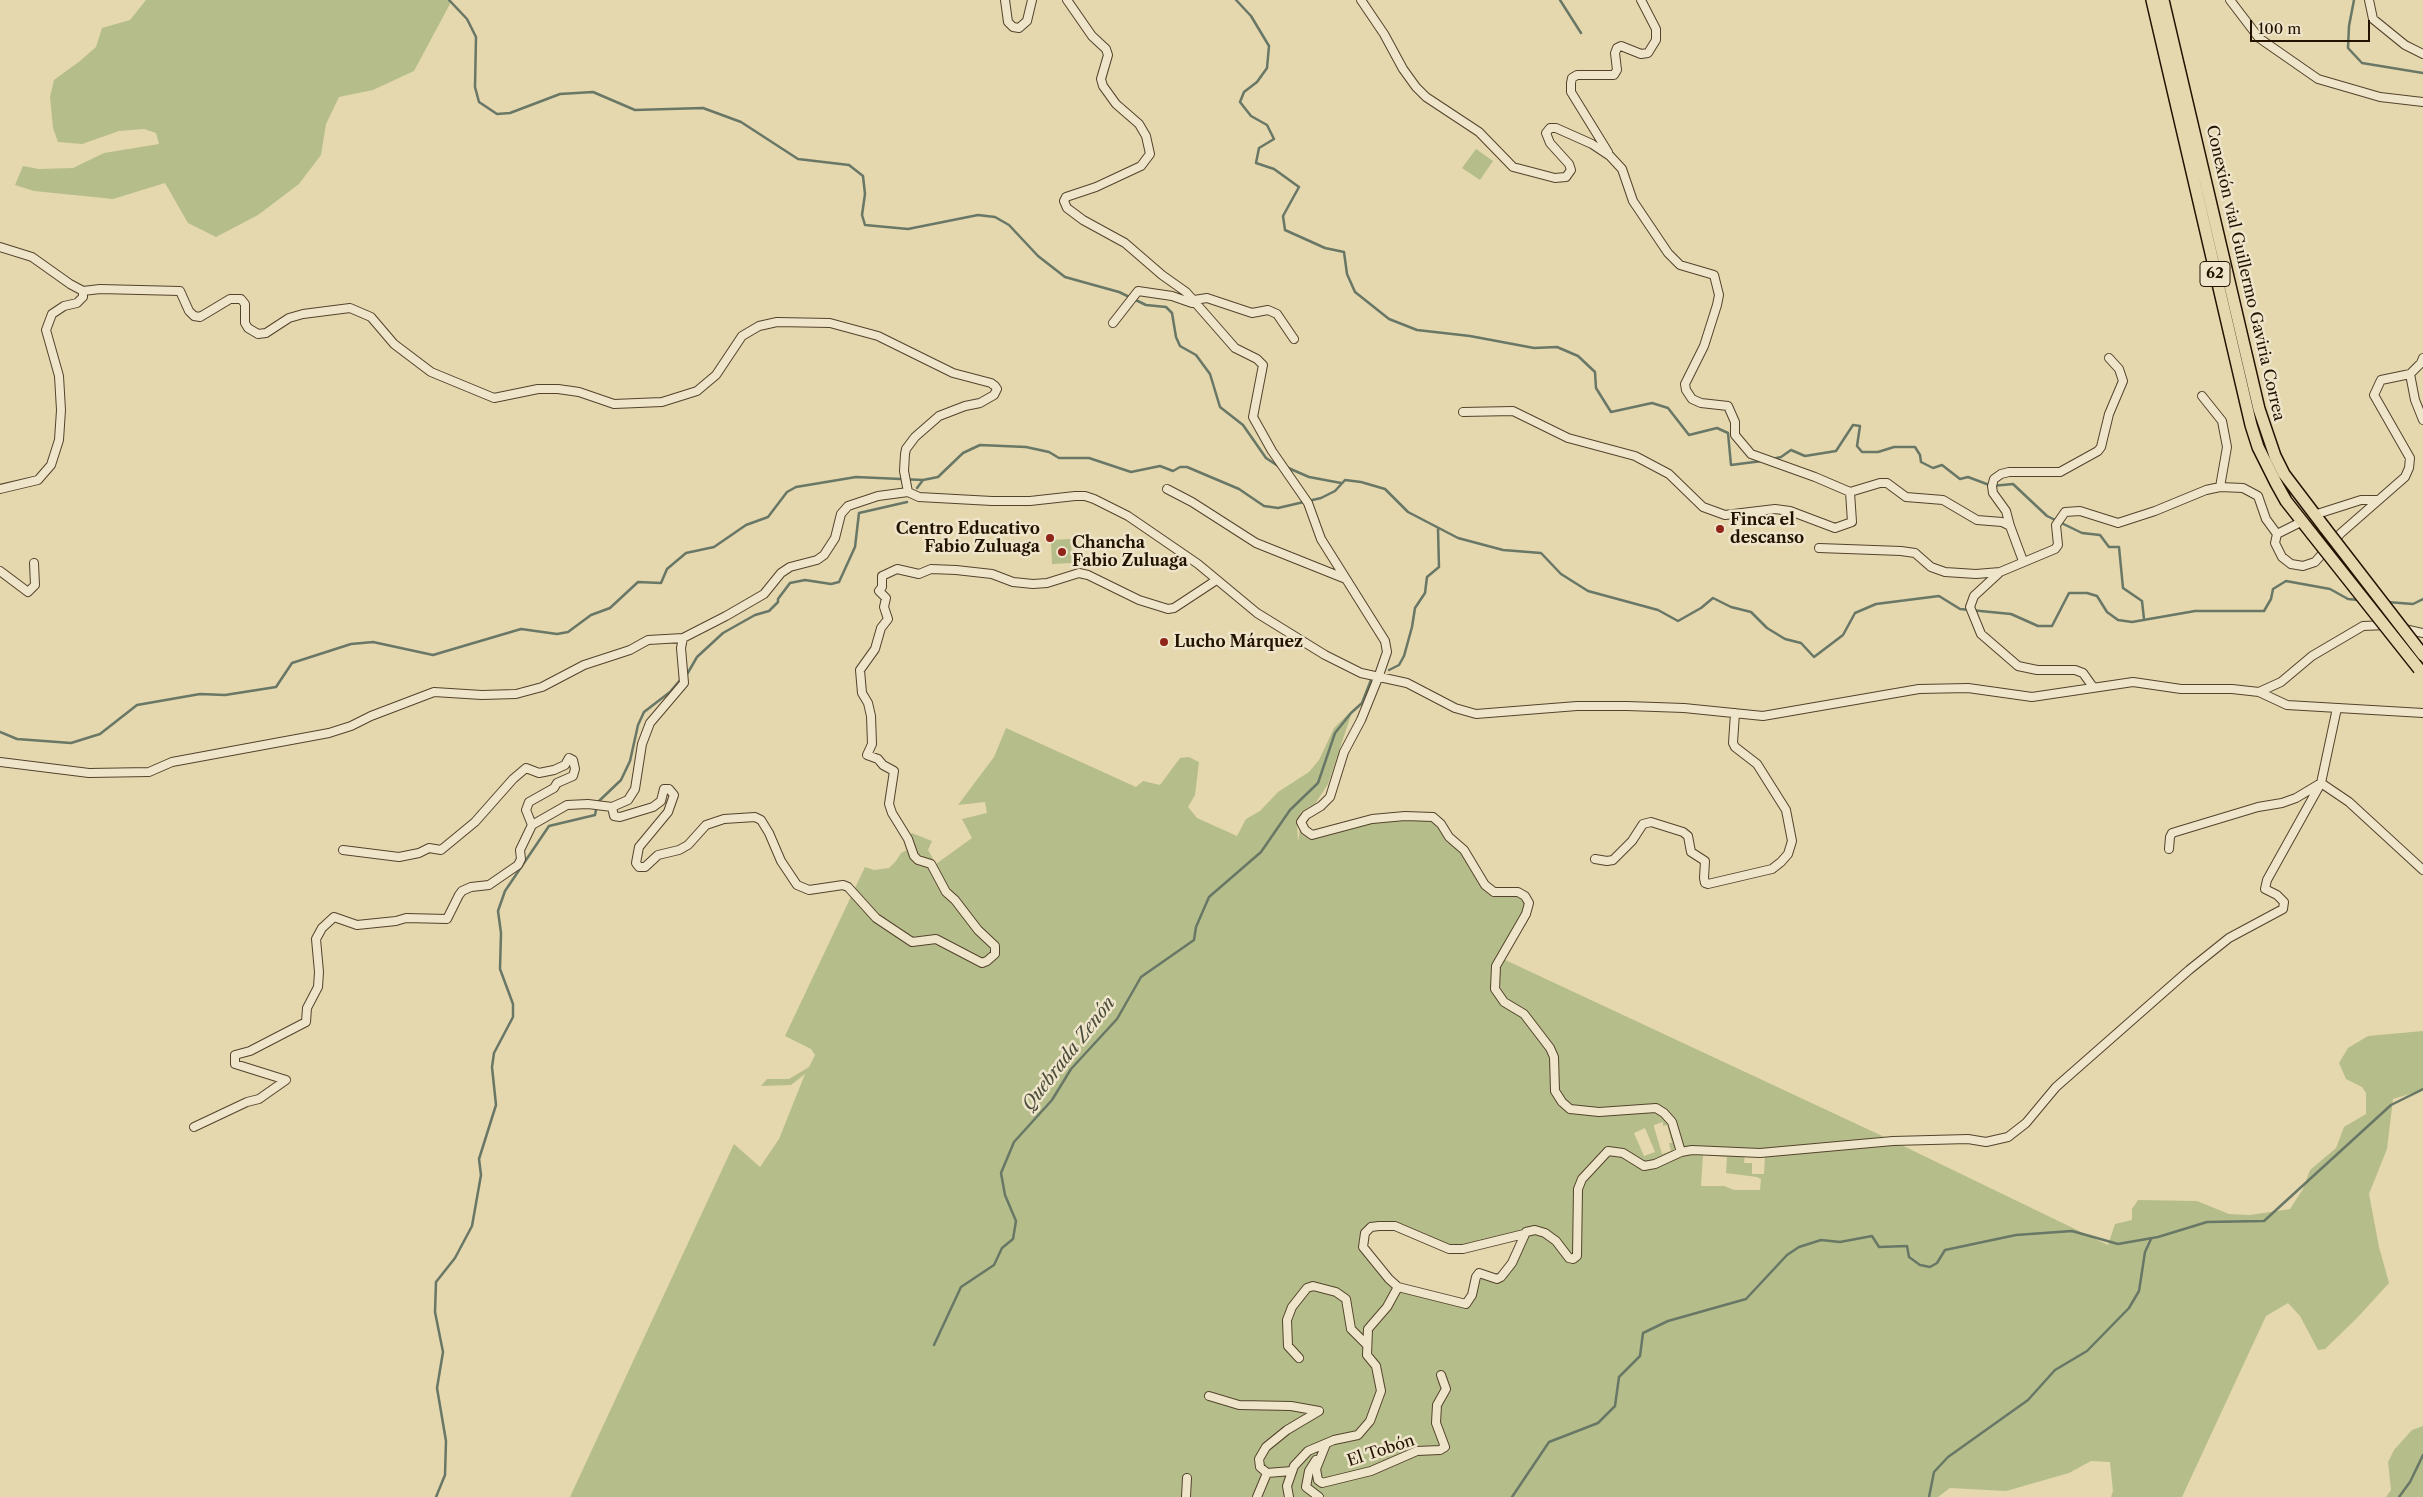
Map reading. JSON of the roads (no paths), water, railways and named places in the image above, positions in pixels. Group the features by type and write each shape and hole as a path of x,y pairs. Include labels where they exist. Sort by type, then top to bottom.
{"highway":[{"name":"Conexión vial Guillermo Gaviria Correa","path":"2152,0 2251,425 2258,448 2286,501 2421,671"},
{"name":"Conexión vial Guillermo Gaviria Correa","path":"2163,0 2259,409 2275,456 2296,493 2423,655"}],"street":[{"path":"1005,0 1008,22 1013,27 1020,28 1027,21 1032,0"},
{"path":"1067,0 1092,36 1106,50 1108,55 1101,78 1104,86 1116,104 1139,124 1146,136 1150,154 1141,166 1096,187 1069,195 1064,201 1067,208 1076,216 1125,243 1194,300 1235,348 1257,359 1263,365 1253,417 1272,452 1290,475 1307,502 1321,539 1385,641 1387,652 1378,678 1361,720 1344,752 1330,796 1321,806 1306,815 1301,822 1305,830 1312,835 1353,823 1372,820 1405,816 1433,817 1441,824 1449,837 1464,850 1485,885 1494,892 1518,892 1529,903 1522,925 1496,966 1495,989 1504,1002 1524,1014 1550,1048 1554,1058 1556,1091 1562,1102 1570,1109 1581,1112 1656,1108 1672,1122 1681,1152"},
{"path":"1361,0 1384,34 1403,69 1426,98 1479,132 1513,167 1555,178 1566,177 1571,170 1569,164 1550,143 1546,133 1550,128 1556,128 1592,144 1610,156"},
{"path":"1641,0 1656,29 1656,40 1653,47 1645,54 1621,46 1617,48 1615,53 1617,70 1614,75 1577,75 1572,78 1571,92 1610,156 1622,170 1633,201 1668,254 1680,265 1714,275 1719,295 1717,305 1704,346 1685,384 1686,390 1692,399 1701,403 1728,406 1735,422 1735,435 1751,454 1850,492 1880,483 1887,483 1906,497 1943,500 1977,520 2002,522 2010,526"},
{"path":"2230,0 2259,38 2318,79 2380,98 2423,102"},
{"path":"2369,0 2374,19 2404,45 2423,54"},
{"path":"0,247 32,257 83,291 100,289 174,289 180,291 189,311 194,316 200,317 230,299 241,299 245,304 245,323 248,328 258,334 266,333 288,318 303,314 350,308 371,317 394,344 431,372 494,398 538,389 558,389 579,392 614,404 662,402 697,391 716,375 742,336 759,326 777,322 830,323 878,336 953,373 991,383 997,389 994,395 987,399 939,416 906,449 905,475 908,492"},
{"path":"0,489 38,480 51,464 59,440 61,410 59,376 46,330 52,314 64,306 77,303 84,297 83,291"},
{"path":"1113,323 1138,292 1172,296 1192,303 1194,300 1207,298 1252,313 1268,310 1277,314 1294,339"},
{"path":"2023,561 2006,512 1993,493 1994,479 2008,472 2060,472 2098,451 2109,414 2124,381 2119,369 2109,358"},
{"path":"2092,687 2083,673 2075,670 2037,670 2018,666 1981,634 1970,607 1974,596 2000,572 2055,549 2058,545 2056,525 2065,512 2080,512 2118,522 2155,511 2190,495 2220,487 2243,488 2258,496 2264,507 2266,519 2277,534 2276,546 2282,557 2291,564 2303,566 2315,562 2341,532 2373,507 2378,500 2405,477 2409,468 2410,458 2374,395 2381,380 2410,374 2421,363 2423,358"},
{"path":"2410,374 2415,400 2423,420"},
{"path":"2202,396 2222,421 2227,447 2220,487"},
{"path":"1463,412 1513,412 1568,438 1635,456 1669,474 1703,508 1725,515 1775,509 1790,511 1835,528 1852,522 1850,492"},
{"path":"1167,489 1197,505 1256,542 1346,580"},
{"path":"0,762 89,773 149,772 172,762 190,758 282,744 329,733 434,692 482,695 516,694 542,686 584,665 630,650 648,640 683,638 764,594 781,573 790,567 817,560 824,555 835,538 841,514 848,506 878,496 908,492 919,497 1004,502 1085,496 1105,503 1128,516 1198,564 1212,575 1215,581 1257,613 1325,655 1360,673 1407,683 1455,708 1476,714 1577,706 1627,706 1684,708 1763,716 1919,689 1968,688 2032,696 2133,682 2181,689 2232,689 2259,692 2287,706 2423,713"},
{"path":"2314,515 2361,500 2378,500"},
{"path":"2277,534 2303,520"},
{"path":"1819,548 1901,551 1915,553 1931,567 1945,572 1976,574 2000,572"},
{"path":"0,571 6,578 28,592 35,585 34,563"},
{"path":"612,807 614,816 620,817 653,807 661,801 664,790 669,789 674,795 668,812 639,847 636,863 639,867 645,867 658,855 679,850 688,845 706,825 724,819 755,817 761,820 781,861 797,885 809,890 848,887 876,918 912,942 936,939 982,963 995,954 995,946 978,930 955,900 946,892 931,864 918,860 914,856 908,839 892,813 889,804 894,771 883,765 878,759 867,755 872,744 871,716 868,703 862,693 860,670 875,649 881,628 888,619 884,607 886,598 880,591 882,576 897,569 919,574 931,568 994,574 1013,582 1033,584 1047,583 1079,573 1088,575 1139,600 1168,610 1215,581"},
{"path":"2259,692 2281,682 2312,656 2363,626 2387,625 2423,633"},
{"path":"194,1128 247,1102 259,1099 286,1080 235,1064 236,1055 250,1051 296,1029 306,1022 307,1008 318,987 319,972 316,939 322,928 334,918 358,925 396,921 406,918 448,919 458,895 462,891 471,887 489,885 518,865 521,859 522,844 532,826 567,805 588,804 612,807 628,800 635,789 642,744 650,723 684,679 681,648 683,638"},
{"path":"1524,1234 1506,1273 1497,1279 1479,1272 1472,1296 1466,1304 1398,1287 1388,1279 1363,1247 1365,1233 1371,1228 1395,1226 1450,1249 1463,1249 1535,1230 1545,1233 1573,1259 1577,1256 1578,1189 1582,1179 1608,1152 1616,1151 1623,1153 1644,1166 1655,1164 1681,1152 1692,1150 1760,1153 1893,1140 1968,1139 1986,1142 2008,1137 2026,1123 2056,1086 2189,970 2229,938 2283,909 2284,902 2277,895 2265,889 2267,880 2321,783 2337,708"},
{"path":"1595,859 1613,860 1632,841 1644,824 1651,822 1688,836 1691,852 1705,861 1704,878 1705,883 1708,884 1772,869 1781,862 1788,854 1792,841 1786,810 1757,764 1735,747 1733,742 1735,713"},
{"path":"343,850 399,857 419,853 429,848 441,850 475,822 513,779 526,768 539,773 554,770 565,765 569,758 573,760 575,769 573,776 558,783 554,788 529,802 526,810 532,826"},
{"path":"2169,849 2172,833 2258,807 2282,803 2296,798 2321,783"},
{"path":"2321,783 2349,802 2423,870"},
{"path":"1299,1358 1288,1346 1287,1320 1292,1307 1307,1288 1313,1286 1336,1292 1346,1299 1350,1329 1366,1344"},
{"path":"1366,1344 1368,1329 1387,1306 1398,1287"},
{"name":"El Tobón","path":"1292,1470 1308,1451 1358,1435 1370,1421 1381,1391 1376,1366 1366,1355 1366,1344"},
{"name":"El Tobón","path":"1326,1444 1316,1469 1318,1480 1322,1483 1372,1471 1417,1451 1440,1450 1446,1447 1436,1423 1437,1405 1446,1389 1441,1375"},
{"path":"1209,1396 1239,1404 1291,1406 1320,1412 1287,1430 1266,1447 1259,1459 1260,1467 1267,1473 1292,1470 1287,1486 1289,1497"},
{"name":"El Tobón","path":"1319,1497 1306,1487 1306,1480 1326,1444"},
{"path":"1257,1497 1267,1473"},
{"path":"1186,1497 1187,1478"}],"waterway":[{"path":"449,0 467,19 476,37 475,87 479,102 497,114 510,113 560,94 593,92 635,110 703,108 741,122 798,159 849,165 863,176 865,194 862,215 865,225 908,229 978,215 995,217 1009,225 1038,256 1065,277 1119,292 1146,305 1166,307 1172,313 1176,337 1180,346 1196,355 1210,374 1220,407 1243,425 1266,458 1278,466"},
{"path":"1236,0 1251,16 1269,46 1267,68 1257,82 1244,92 1240,102 1251,116 1267,125 1274,139 1259,148 1256,163 1274,169 1299,187 1283,216 1285,230 1325,248 1344,252 1347,274 1355,292 1389,319 1417,330 1470,336 1534,348 1557,347 1578,356 1595,372 1596,388 1611,412 1652,403 1668,408 1689,435 1717,428 1728,433 1731,465 1762,461"},
{"path":"1560,0 1581,33"},
{"path":"2354,0 2349,26 2348,48 2362,63 2423,73"},
{"path":"1772,459 1781,457 1791,450 1805,456 1836,451 1853,425 1860,426 1857,446 1862,452 1878,452 1894,447 1915,447 1920,455 1921,462 1933,468 1942,465 1960,479 1968,477 1992,486 2013,484 2047,516 2082,533 2100,535 2109,547 2119,547 2123,588 2142,601 2144,619"},
{"path":"0,732 17,739 71,743 100,734 137,705 200,694 225,695 276,687 292,663 351,644 373,642 433,655 521,629 557,634 568,632 591,615 610,608 638,582 661,583 667,569 686,553 714,547 746,525 768,517 787,492 796,487 856,477 923,480 938,477 963,453 980,445 1026,447 1049,452 1059,458 1089,458 1131,472 1160,466 1173,471 1180,467 1187,467 1239,489 1264,506 1278,508 1321,498 1335,491 1345,480 1361,482 1385,489 1408,512 1458,538 1503,550 1541,553 1561,574 1588,591 1658,610 1678,621 1701,608 1713,598 1731,607 1751,612 1767,628 1785,639 1801,643 1814,657 1843,635 1855,613 1876,604 1939,596 1960,609 2011,614 2038,626 2052,626 2069,593 2087,593 2097,596 2107,612 2118,620 2132,622 2195,611 2264,611 2271,599 2273,589 2286,581 2330,589 2348,599 2359,600"},
{"path":"1286,467 1309,477 1341,483"},
{"path":"917,488 923,480"},
{"path":"686,676 697,657 723,633 755,615 769,611 778,602 778,599 790,583 805,580 831,584 839,582 855,547 859,513 907,502"},
{"name":"Quebrada Zenón","path":"1389,670 1399,665 1404,656 1415,608 1425,593 1427,577 1439,567 1438,529"},
{"path":"2387,602 2413,604 2423,599"},
{"path":"599,801 621,780 630,761 638,725 644,712 670,692 681,679"},
{"name":"Quebrada Zenón","path":"934,1345 961,1287 994,1265 1002,1248 1013,1239 1016,1221 1005,1195 1001,1173 1014,1142 1052,1100 1071,1069 1117,1019 1141,977 1194,940 1196,927 1209,897 1261,852 1290,810 1318,783 1335,733 1362,703 1371,680"},
{"path":"436,1497 445,1475 446,1441 437,1388 443,1352 435,1312 436,1282 455,1258 472,1226 481,1175 479,1159 496,1105 492,1067 494,1053 513,1017 513,1004 500,969 501,933 498,911 505,891 549,826 595,815 596,810"},
{"path":"1512,1497 1549,1442 1598,1423 1615,1406 1619,1377 1640,1356 1643,1333 1668,1321 1746,1299 1787,1255 1799,1247 1821,1240 1840,1242 1872,1236 1879,1247 1907,1246 1909,1257 1920,1265 1930,1267 1937,1263 1945,1250 2016,1235 2072,1231 2118,1244 2158,1237 2207,1222 2264,1221 2391,1105 2423,1089"},
{"path":"1929,1497 1934,1472 1948,1457 2028,1400 2055,1370 2087,1351 2129,1308 2139,1291 2145,1252 2151,1239"},
{"path":"2399,1497 2410,1482 2423,1455"}],"place":[{"name":"Finca el descanso","path":"1720,529"},
{"name":"Centro Educativo Fabio Zuluaga","path":"1050,538"},
{"name":"Chancha Fabio Zuluaga","path":"1062,552"},
{"name":"Lucho Márquez","path":"1164,642"}]}
